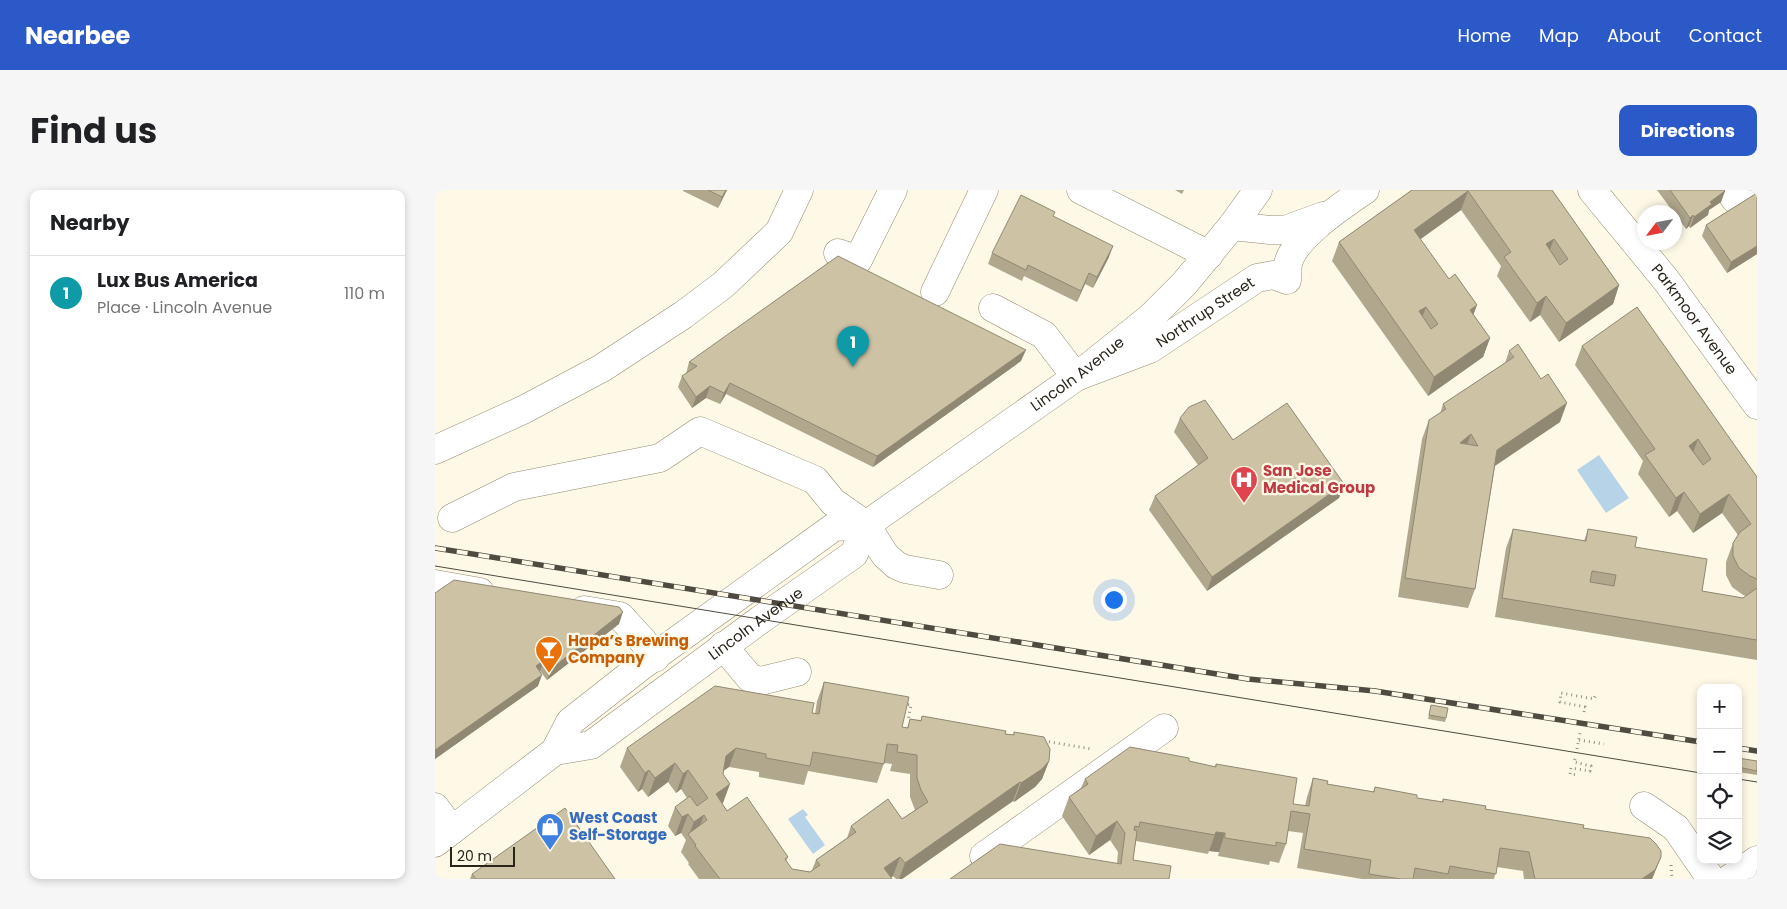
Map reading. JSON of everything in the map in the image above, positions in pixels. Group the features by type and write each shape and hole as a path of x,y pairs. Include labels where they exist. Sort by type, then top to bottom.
{"main road":[{"path":"435,450 523,410 602,368 683,315 723,285 779,232 799,190"},
{"path":"838,253 859,260 893,190"},
{"path":"935,292 984,190"},
{"path":"1081,190 1209,254"},
{"name":"Lincoln Avenue","path":"444,836 555,751 569,722 722,607 834,527 866,525 1076,377 1151,317 1184,284 1232,226 1258,190"},
{"name":"Northrup Street","path":"1232,226 1285,230 1331,212 1365,190"},
{"name":"Parkmoor Avenue","path":"1592,190 1666,280 1754,397"},
{"path":"1729,190 1735,198 1749,190"},
{"name":"Northrup Street","path":"1076,377 1150,348 1257,278 1273,275 1287,280 1288,264 1295,248 1331,212"},
{"path":"993,308 1044,335 1076,377"},
{"path":"452,518 514,487 660,458 701,432 815,480 833,502 866,525 885,555 896,565 905,569 939,575"},
{"name":"Lincoln Avenue","path":"555,751 591,745 723,646 854,554 866,525"},
{"path":"435,584 503,596"},
{"path":"562,606 620,616 643,641 655,658"},
{"path":"723,646 750,678 761,681 797,672"},
{"path":"984,856 1163,728"},
{"path":"1644,806 1675,828 1711,879"},
{"path":"435,807 444,836"},
{"path":"1729,879 1757,860"}],"path":[{"path":"1584,712 1585,707 1560,702 1561,693 1594,698 1595,694"},
{"path":"902,704 911,705 908,720 918,722"},
{"path":"1577,749 1580,732"},
{"path":"1035,740 1093,749"},
{"path":"1579,740 1605,744"},
{"path":"1575,759 1574,762 1591,766 1590,771 1571,768 1571,774 1578,775"},
{"path":"1670,857 1672,879"}],"water":[{"path":"1599,455 1629,498 1606,513 1577,470"},
{"path":"803,809 808,815 805,817 825,845 813,854 788,819"}],"building":[{"path":"708,190 726,190 722,197"},
{"path":"1412,190 1552,190 1619,285 1566,323 1546,296 1537,303 1504,257 1511,252 1468,191 1414,230 1449,279 1455,274 1477,305 1470,310 1490,338 1434,377 1339,242","holes":["1554,239 1568,259 1560,265 1546,244","1426,307 1438,324 1431,329 1419,311"]},
{"path":"1670,190 1725,191 1710,202 1712,204 1694,217 1693,215 1690,218"},
{"path":"1757,193 1757,246 1731,262 1706,225"},
{"path":"1021,195 1055,212 1053,216 1113,246 1097,277 1089,273 1081,291 1028,265 1026,270 992,253"},
{"path":"838,256 1026,350 877,456 730,383 724,393 710,386 696,397 682,376 697,366 689,362"},
{"path":"1637,307 1757,477 1757,580 1739,568 1733,556 1733,543 1740,532 1751,524 1729,494 1700,514 1684,492 1676,498 1645,455 1655,449 1582,346","holes":["1698,439 1711,459 1703,465 1689,446"]},
{"path":"1518,344 1541,379 1548,374 1567,403 1497,450 1475,589 1405,578 1429,420 1446,409 1443,404 1514,357 1509,351","holes":["1471,434 1478,446 1460,443"]},
{"name":"San Jose Medical Group","path":"1205,400 1233,440 1287,403 1344,484 1212,577 1155,496 1208,458 1180,418 1189,407"},
{"path":"1513,529 1586,541 1588,529 1637,537 1635,547 1707,559 1702,591 1743,598 1757,588 1757,640 1502,598","holes":["1592,571 1616,575 1614,586 1590,582"]},
{"path":"454,580 619,607 623,612 551,669 544,660 536,666 542,675 435,750 435,593"},
{"path":"824,682 909,697 902,727 908,728 910,719 921,721 922,716 1006,731 1005,734 1014,735 1014,732 1044,737 1050,749 1049,761 1042,769 1020,782 905,863 900,857 884,868 892,879 720,879 688,834 707,820 704,815 694,822 688,814 682,817 675,807 690,796 697,806 708,798 688,770 683,774 675,763 655,778 649,770 645,773 627,748 715,686 814,703 812,713 819,714","holes":["887,744 898,745 897,752 917,755 917,778 928,802 902,819 888,799 851,826 856,832 816,860 820,865 810,872 792,869 785,859 788,857 747,797 727,811 716,794 730,784 723,774 726,756 736,748 766,754 766,758 810,766 813,752 884,764"]},
{"path":"1431,705 1448,708 1446,718 1429,715"},
{"path":"1130,747 1189,758 1189,761 1216,767 1216,764 1297,778 1293,804 1309,806 1313,778 1328,781 1327,784 1374,792 1375,787 1417,795 1417,798 1443,802 1443,799 1486,806 1485,809 1584,825 1583,828 1650,838 1661,851 1661,857 1655,870 1642,879 1535,879 1529,852 1500,848 1496,874 1450,866 1448,874 1415,868 1413,879 1401,879 1369,874 1371,860 1304,849 1310,814 1291,811 1286,844 1276,842 1276,846 1225,838 1225,833 1216,832 1215,835 1140,822 1139,827 1135,826 1134,830 1137,831 1133,860 1171,866 1169,879 950,879 1000,844 1121,864 1125,833 1117,821 1096,836 1069,797 1088,784 1085,779"},
{"path":"1742,759 1757,761 1757,771 1742,768"},
{"name":"West Coast Self-Storage","path":"565,808 615,879 476,879 472,874"}],"tram line":[{"path":"435,566 1697,772"},
{"path":"1742,780 1757,782"}],"railway":[{"path":"435,548 1248,679 1375,691 1697,741"},
{"path":"1742,749 1757,751"}],"place":[{"name":"Lux Bus America","path":"853,367"},
{"name":"San Jose Medical Group","path":"1244,504"},
{"name":"Hapa’s Brewing Company","path":"549,674"},
{"name":"West Coast Self-Storage","path":"550,851"}]}
